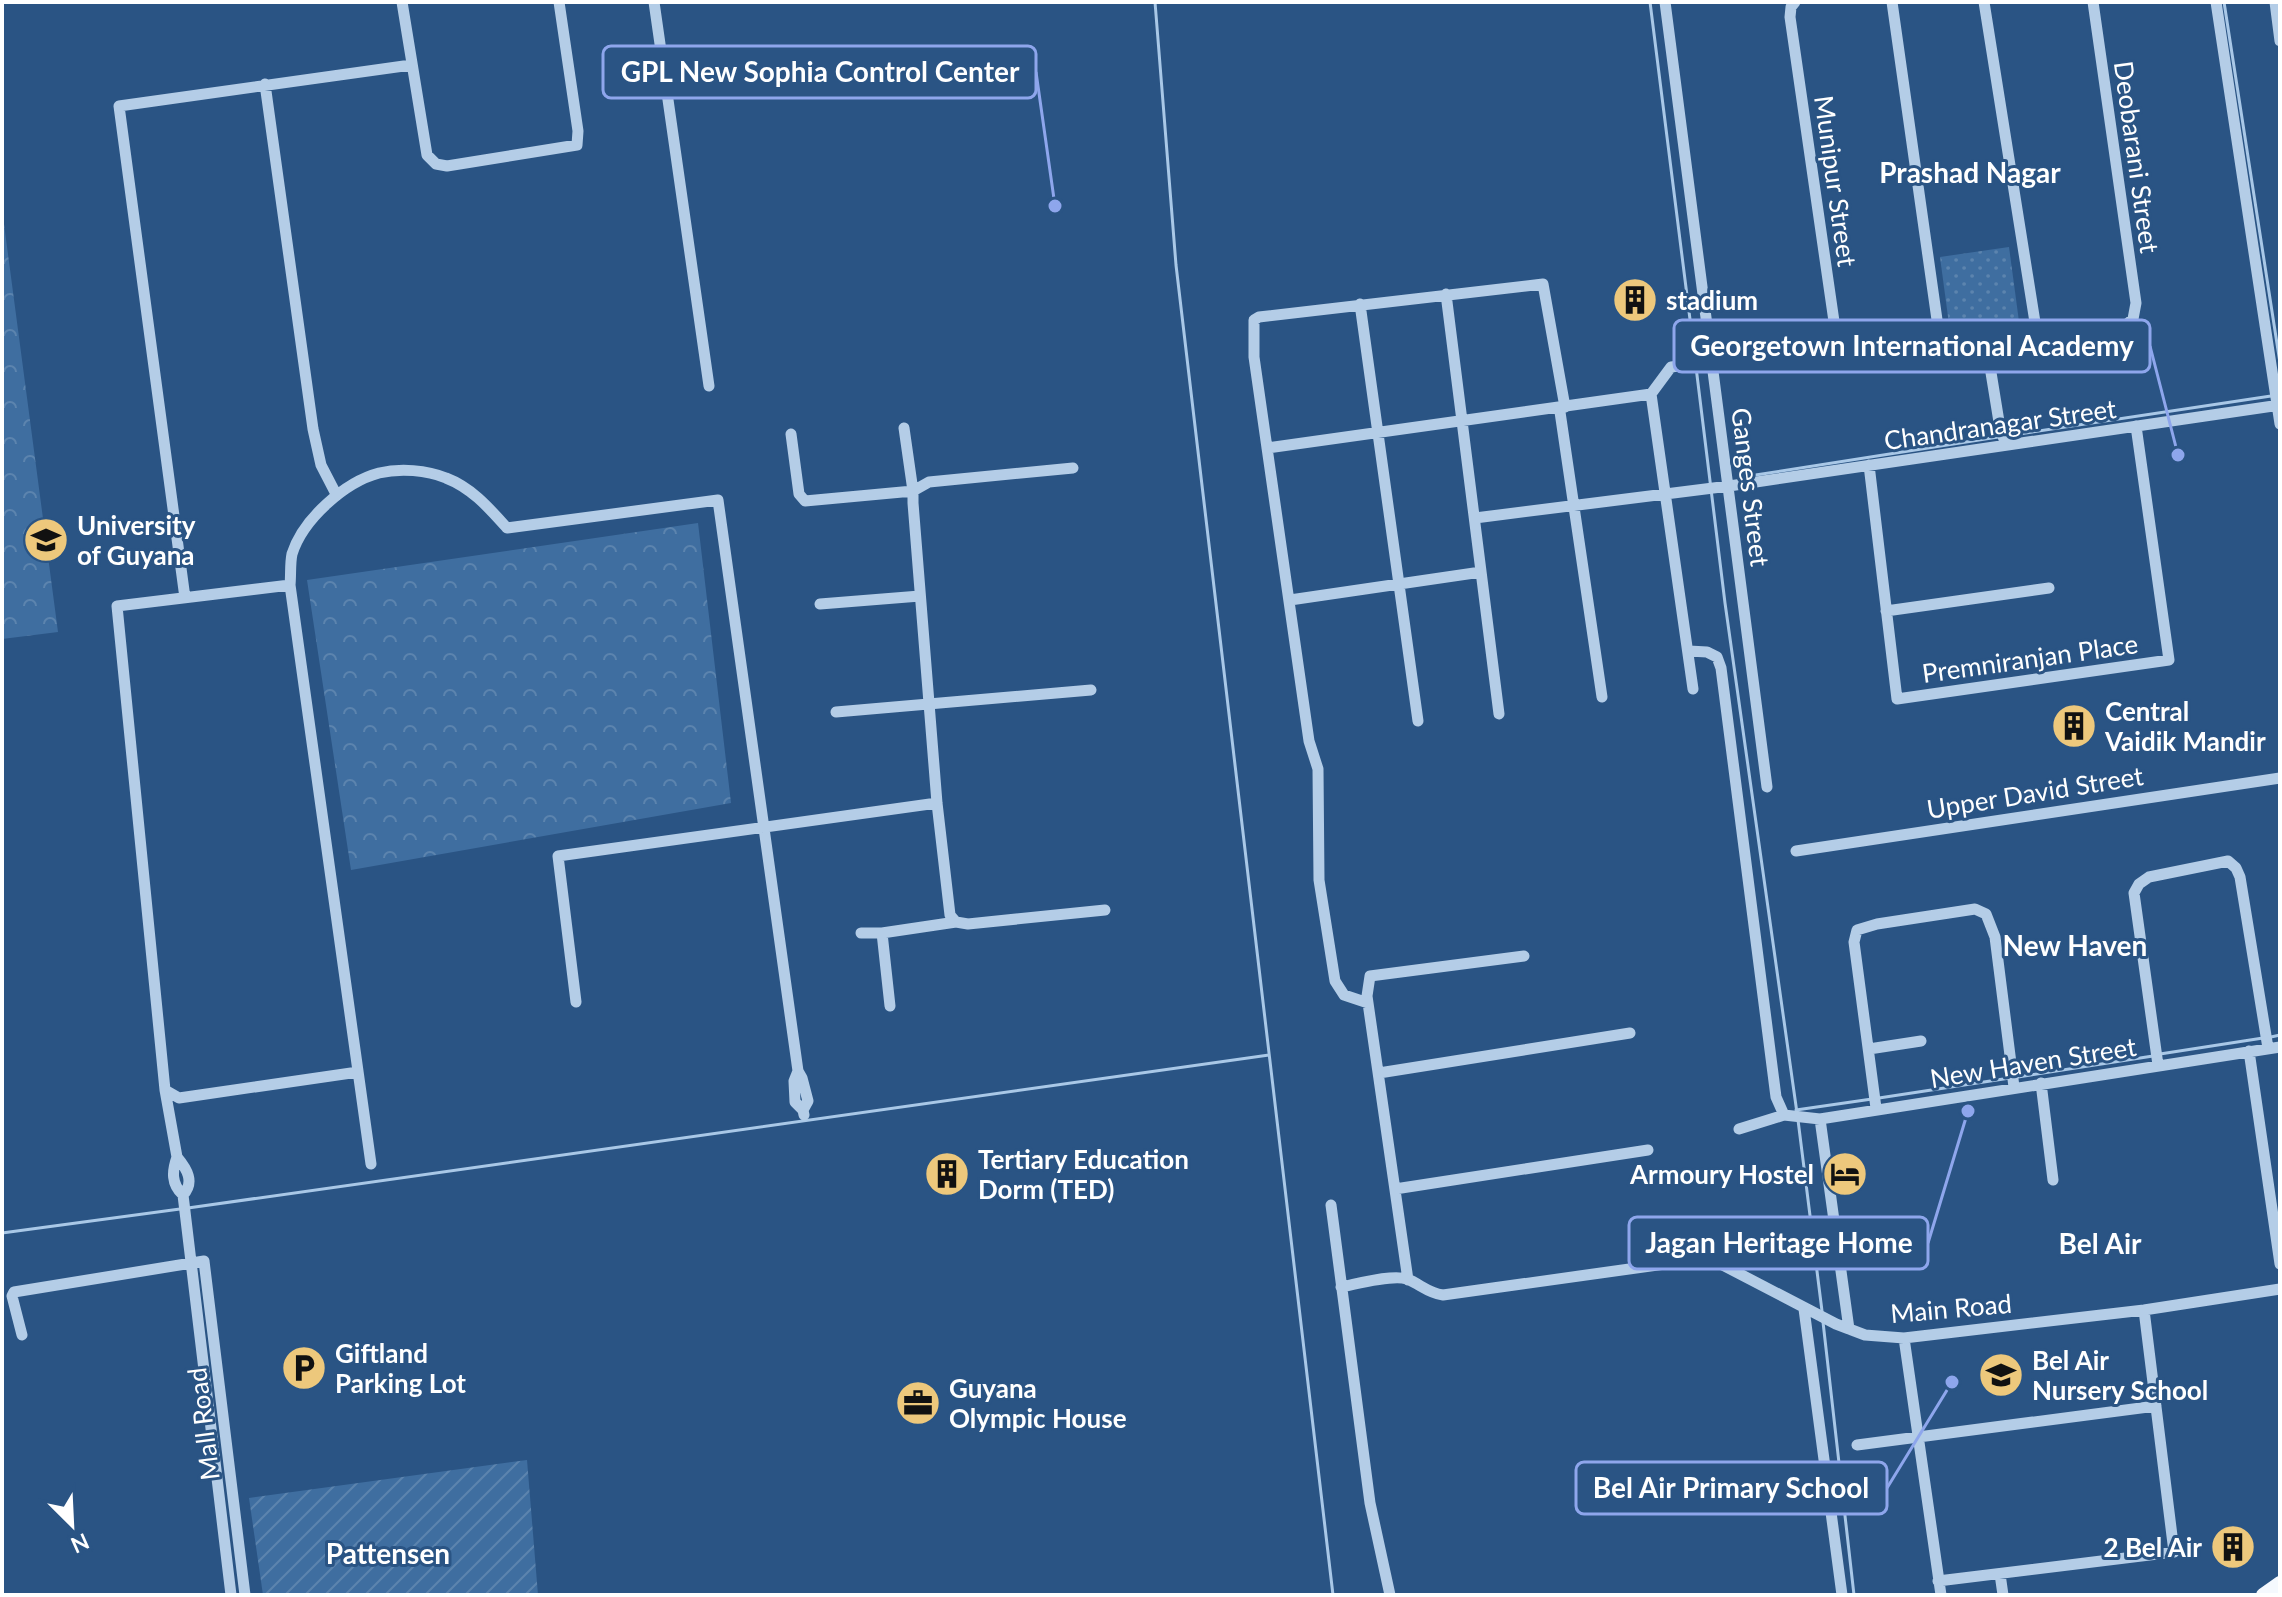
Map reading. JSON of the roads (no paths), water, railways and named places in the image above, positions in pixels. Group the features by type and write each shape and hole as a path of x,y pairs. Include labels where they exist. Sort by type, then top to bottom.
{"main road":[{"path":"2263,1595 2280,1583"}],"street":[{"path":"402,2 427,155 436,164 447,166 577,145 578,131 559,2"},
{"path":"654,2 709,386"},
{"name":"Ganges Street","path":"1665,2 1701,364 1729,486 1767,787"},
{"name":"Munipur Street","path":"1795,2 1790,17 1838,349 1845,366 1861,367 1942,355"},
{"path":"1892,2 1942,355 2038,341 1984,2"},
{"name":"Deobarani Street","path":"2038,341 2122,328 2133,319 2136,303 2093,2"},
{"path":"2216,2 2280,424"},
{"path":"2275,2 2280,41"},
{"path":"185,598 119,106 411,65"},
{"path":"265,84 313,429 321,465 336,494"},
{"path":"1368,1003 1344,995 1335,981 1319,880 1318,769 1309,741 1254,357 1254,320 1360,304 1543,284 1564,407 1560,412 1602,697"},
{"path":"1446,294 1499,714"},
{"path":"1360,304 1418,721"},
{"path":"1987,348 2003,438"},
{"path":"1693,689 1651,394 1671,367 1701,364"},
{"path":"1267,448 1651,394"},
{"name":"Chandranagar Street","path":"1475,518 1869,465 2003,438 2136,426 2278,404"},
{"name":"Premniranjan Place","path":"1869,465 1897,699 2169,660 2136,426"},
{"path":"904,428 913,491 937,803 950,915 956,922"},
{"path":"791,434 799,494 805,501 913,491 929,482 1073,468"},
{"path":"371,1164 290,585 292,554 309,524 336,494 379,473 415,470 446,478 480,497 507,528 718,500 798,1071 794,1081 795,1102 804,1113"},
{"path":"1290,600 1481,572"},
{"path":"191,1262 183,1199 173,1181 177,1157 165,1090 117,606 290,585"},
{"path":"1886,611 2049,588"},
{"path":"820,604 920,596"},
{"path":"1689,651 1707,652 1717,657 1721,668 1776,1097 1788,1116 1739,1129"},
{"path":"836,712 1091,690"},
{"name":"Upper David Street","path":"1796,851 2280,778"},
{"path":"576,1002 558,856 937,803"},
{"path":"2158,1065 2134,893 2139,884 2149,877 2228,861 2240,877 2265,1028 2274,1048"},
{"path":"1875,1104 1854,942 1857,930 1877,924 1979,909 1990,921 1995,937 2014,1081"},
{"path":"861,933 1105,910"},
{"path":"882,933 890,1006"},
{"path":"1341,1287 1396,1278 1408,1280 1368,1003 1370,976 1524,956"},
{"path":"1379,1073 1630,1033"},
{"path":"1869,1049 1921,1041"},
{"name":"New Haven Street","path":"1788,1116 1814,1119 1875,1104 2014,1081 2041,1083 2274,1048"},
{"path":"2249,1051 2280,1264"},
{"path":"165,1090 179,1098 358,1072"},
{"path":"2041,1083 2053,1180"},
{"path":"1814,1119 1849,1329"},
{"path":"1395,1189 1648,1150"},
{"path":"1331,1205 1370,1503 1390,1595"},
{"name":"Main Road","path":"1408,1280 1443,1295 1713,1260 1836,1324 1865,1335 1904,1338 2144,1310 2280,1289"},
{"name":"Mall Road","path":"22,1335 12,1296 14,1292 204,1261 245,1595"},
{"name":"Mall Road","path":"191,1262 231,1595"},
{"path":"1804,1309 1842,1595"},
{"path":"1938,1581 2174,1552 2144,1310"},
{"path":"1904,1338 1941,1595"},
{"path":"1857,1445 2156,1406"},
{"path":"2000,1574 2003,1595"}],"waterway":[{"path":"1155,2 1176,265 1333,1595"},
{"path":"1650,2 1695,359"},
{"path":"2224,2 2280,363"},
{"path":"1696,367 1725,603 1797,1113"},
{"path":"2006,436 2271,396"},
{"path":"1749,476 1998,437"},
{"path":"2271,1037 2280,1035"},
{"path":"2160,1054 2263,1038"},
{"path":"188,1208 1269,1055"},
{"path":"2018,1077 2153,1056"},
{"path":"1879,1098 2010,1078"},
{"path":"1796,1110 1872,1099"},
{"path":"1798,1120 1822,1311"},
{"path":"2,1233 180,1209"},
{"path":"1823,1322 1854,1595"}],"place":[{"name":"GPL New Sophia Control Center","path":"1055,206"},
{"name":"stadium","path":"1635,300"},
{"name":"Georgetown International Academy","path":"2178,455"},
{"name":"University of Guyana","path":"46,540"},
{"name":"Central Vaidik Mandir","path":"2074,726"},
{"name":"Jagan Heritage Home","path":"1968,1111"},
{"name":"Tertiary Education Dorm (TED)","path":"947,1174"},
{"name":"Armoury Hostel","path":"1845,1174"},
{"name":"Giftland Parking Lot","path":"304,1368"},
{"name":"Bel Air Nursery School","path":"2001,1375"},
{"name":"Bel Air Primary School","path":"1952,1382"},
{"name":"Guyana Olympic House","path":"918,1403"},
{"name":"2 Bel Air","path":"2233,1547"}],"district":[{"name":"Prashad Nagar","path":"1970,172"},
{"name":"New Haven","path":"2075,945"},
{"name":"Bel Air","path":"2100,1243"},
{"name":"Pattensen","path":"388,1553"}]}
